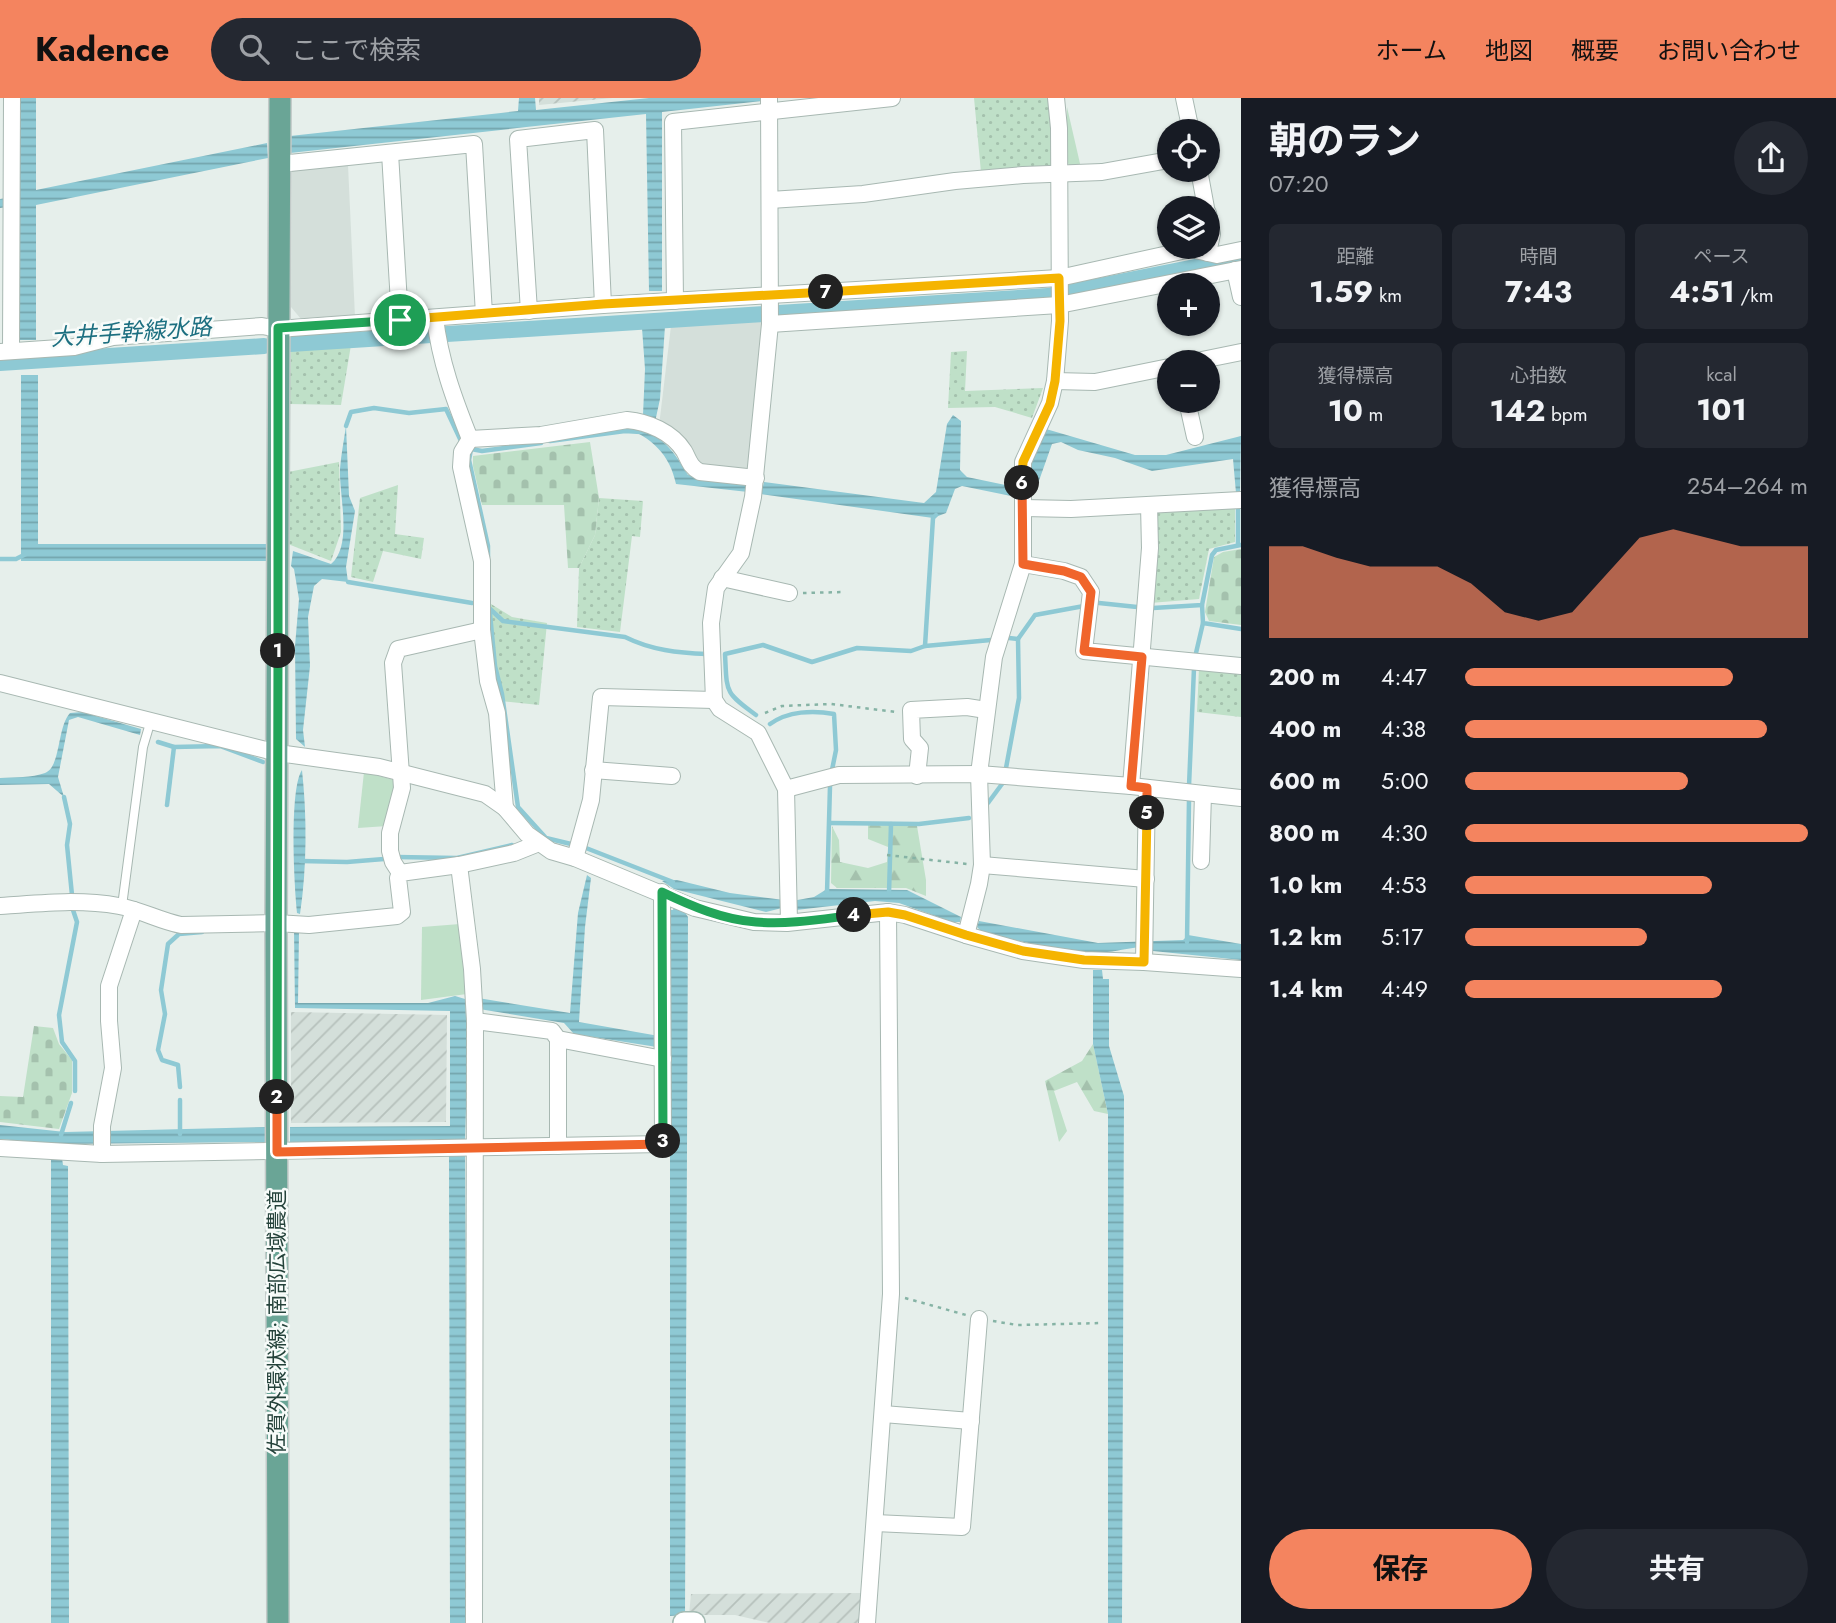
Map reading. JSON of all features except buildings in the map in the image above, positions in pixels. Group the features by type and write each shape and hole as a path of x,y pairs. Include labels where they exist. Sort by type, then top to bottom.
{"main road":[{"name":"佐賀外環状線; 南部広域農道","path":"278,1623 276,923 280,98"}],"street":[{"path":"12,98 12,202 6,351 74,347 113,337 262,326 278,328 400,320 437,330 484,314 603,304 770,301 1059,283 1157,258"},
{"path":"675,301 673,122 769,105 892,98"},
{"path":"966,935 982,865 979,775 994,657 1023,564 1023,462 1050,404 1055,381 1060,321 1059,128 1056,98"},
{"path":"1184,98 1188,119"},
{"path":"769,105 770,324 756,478 741,552 716,588 711,623 714,700 720,709 758,733 786,789 789,911"},
{"path":"529,311 518,139 595,130 603,304"},
{"path":"280,164 474,144 484,314"},
{"path":"390,153 400,320"},
{"path":"770,200 863,194 1023,175 1102,172 1157,162"},
{"path":"1220,254 1241,250"},
{"path":"770,324 1059,305 1238,269 1241,297"},
{"path":"437,330 449,389 470,439"},
{"path":"1220,356 1241,352"},
{"path":"1055,381 1095,382 1157,369"},
{"path":"1190,413 1195,438"},
{"path":"470,439 541,435 627,420 637,421 666,432 683,449 692,468 700,472 756,478"},
{"path":"470,439 463,452 461,467 482,561 482,630 488,681 497,713 505,808"},
{"path":"1024,508 1071,509 1241,500"},
{"path":"1144,950 1146,879 1139,787 1142,657 1150,548 1149,505"},
{"path":"1023,564 1064,571 1081,577 1091,592 1084,651 1241,666"},
{"path":"722,578 789,593"},
{"path":"400,873 393,862 390,833 402,788 393,663 398,649 482,630"},
{"path":"0,683 278,753 379,767 485,794 505,808 527,834 551,851 662,892 695,908 754,922 789,911 888,912 1023,951 1072,958 1144,950 1241,969"},
{"path":"575,858 591,800 601,697 714,700"},
{"path":"917,776 920,748 912,739 911,710 967,707 986,710"},
{"path":"593,770 672,776"},
{"path":"786,789 839,775 979,775 1241,798"},
{"path":"1201,861 1203,794"},
{"path":"400,873 459,865 514,853 539,843"},
{"path":"459,865 472,969 475,1021 474,1623"},
{"path":"982,865 1146,879"},
{"path":"0,906 65,901 128,908 181,925 309,925 397,916 402,912 398,878 400,873"},
{"path":"0,1148 102,1154 663,1144 662,892"},
{"path":"102,1154 102,1126 113,1068 108,1021 109,986 128,908"},
{"path":"867,1623 891,1294 888,912"},
{"path":"475,1021 552,1031 558,1039 558,1146"},
{"path":"558,1039 663,1059"},
{"path":"874,1523 962,1527 979,1319"},
{"path":"883,1414 971,1421"},
{"path":"684,1623 694,1623"}],"lane":[{"path":"128,908 143,747 151,720"}],"path":[{"path":"789,593 844,592"},
{"path":"765,713 782,706 831,704 890,712 911,710"},
{"path":"887,855 982,865"},
{"path":"891,1294 979,1319 1017,1325 1103,1323"}],"shaded area":[{"path":"539,98 612,98 539,105"},
{"path":"348,165 355,317 301,319 291,307 292,171"},
{"path":"763,320 750,473 697,467 659,426 671,326"},
{"path":"291,1012 447,1015 446,1122 291,1123"},
{"path":"863,1593 860,1623 770,1623 735,1615 689,1615 691,1594"}],"green space":[{"path":"974,98 1048,98 1052,120 1051,165 981,172"},
{"path":"1067,107 1081,168 1071,168 1066,160"},
{"path":"351,345 341,405 289,404 291,350"},
{"path":"967,351 965,391 1043,388 1032,418 995,407 948,408 951,352"},
{"path":"590,442 599,498 595,535 579,568 568,568 564,505 482,505 473,456"},
{"path":"339,462 341,532 331,561 288,544 288,472"},
{"path":"398,485 395,534 424,538 421,559 383,551 373,582 351,577 360,498"},
{"path":"599,498 643,501 640,537 632,536 620,632 577,627 579,568 595,535"},
{"path":"1235,508 1235,542 1209,549 1199,599 1150,603 1158,513"},
{"path":"1241,549 1241,625 1209,621 1205,612 1214,557 1223,552"},
{"path":"491,604 512,617 547,623 539,705 500,701 486,619"},
{"path":"1199,668 1241,673 1241,717 1197,712"},
{"path":"364,772 398,781 387,826 358,828"},
{"path":"868,825 917,826 926,896 906,888 837,888 831,883 832,826 839,840 840,862 868,868 887,862 888,847 868,839"},
{"path":"460,924 467,994 421,1000 422,927"},
{"path":"34,1026 53,1028 59,1044 72,1060 72,1093 59,1129 0,1122 0,1096 23,1097"},
{"path":"1093,1044 1108,1114 1094,1111 1077,1082 1054,1091 1067,1131 1059,1142 1045,1081 1082,1061"}],"water":[{"path":"20,98 36,98 36,190 267,143 268,158 36,205 36,340 20,340 20,205 0,208 0,199 20,196"},
{"path":"519,98 535,98 536,110 649,98 762,98 762,101 662,112 662,291 649,291 646,114 290,153 290,136 518,111"},
{"path":"665,326 660,399 655,422 643,415 645,369 642,328"},
{"path":"21,375 38,375 38,544 267,544 267,561 21,561"},
{"path":"953,415 961,421 960,470 967,477 1015,487 1016,497 962,486 955,489 946,513 933,518 761,494 764,482 924,503 936,492 947,424"},
{"path":"629,425 664,443 688,475 749,482 748,492 676,484 669,464 658,448 643,436 623,427"},
{"path":"346,426 349,496 355,511 346,567 348,582 322,579 314,586 308,617 310,666 303,730 305,747 296,739 295,646 299,599 294,569 291,566 293,551 331,564 338,556 343,533 340,469"},
{"path":"1046,429 1135,455 1166,455 1241,436 1240,492 1236,493 1233,459 1152,471 1115,458 1078,450 1061,442 1052,444 1035,492 1028,493 1032,460"},
{"path":"82,712 141,729 140,735 78,717 69,720 58,777 64,797 49,784 0,785 0,778 34,776 50,769 57,755 66,719 70,713"},
{"path":"302,770 305,842 300,914 297,913 296,900 294,816 295,797"},
{"path":"587,875 591,878 579,1022 659,1036 657,1047 574,1034 564,1023 479,1009 478,998 570,1013 578,913"},
{"path":"677,880 730,893 792,901 814,897 827,889 907,890 961,917 960,922 952,922 899,903 875,901 796,910 782,908 766,912 674,889 662,881"},
{"path":"674,907 684,911 688,917 685,1615 670,1616 670,910"},
{"path":"979,921 1098,943 1183,940 1188,935 1241,944 1241,960 1153,951 1150,947 1107,952 1060,949 983,933 977,927"},
{"path":"294,930 299,932 298,1003 428,1003 455,996 465,999 468,1051 465,1139 448,1144 442,1139 290,1143 290,1127 450,1126 450,1011 295,1008"},
{"path":"1093,970 1102,970 1103,979 1109,979 1109,1046 1124,1096 1122,1623 1108,1623 1108,1114 1093,1044"},
{"path":"0,1125 65,1132 267,1127 268,1142 56,1144 0,1139"},
{"path":"449,1155 465,1155 468,1623 450,1623"},
{"path":"51,1158 62,1158 63,1165 68,1166 69,1623 51,1623"}],"waterway":[{"name":"大井手幹線水路","path":"290,344 1048,296 1241,258"},
{"name":"大井手幹線水路","path":"0,363 264,346"},
{"path":"346,426 351,412 374,408 409,413 446,409 461,441"},
{"path":"550,441 625,431 641,432"},
{"path":"488,557 488,546 469,460 471,449 482,451 541,443"},
{"path":"1238,509 1238,545"},
{"path":"925,646 933,518 936,515"},
{"path":"1153,608 1202,605 1212,555 1216,550 1241,545"},
{"path":"0,559 16,559 26,554"},
{"path":"348,582 472,603"},
{"path":"1099,603 1137,607"},
{"path":"1202,605 1203,623 1241,629"},
{"path":"1009,638 1018,639 1035,615 1084,606"},
{"path":"489,608 503,621 625,637 665,650 707,654"},
{"path":"490,614 495,666 502,694 518,807 546,838 571,844"},
{"path":"1196,653 1203,623"},
{"path":"1006,768 1019,698 1018,639"},
{"path":"756,715 729,690 725,654 763,645 812,662 857,648 911,651 925,646 991,640"},
{"path":"1189,786 1194,668"},
{"path":"770,724 785,716 801,713 834,714 836,750 832,770"},
{"path":"158,742 174,747 220,746 263,762"},
{"path":"167,805 174,747"},
{"path":"988,803 1002,784"},
{"path":"827,893 830,786"},
{"path":"64,797 70,824 67,845 72,895"},
{"path":"1187,942 1189,799"},
{"path":"830,823 919,824 969,818"},
{"path":"889,893 891,824"},
{"path":"396,857 457,858 512,845"},
{"path":"586,848 673,882"},
{"path":"301,861 347,862 384,859"},
{"path":"73,910 77,922 59,1015 62,1042 75,1061 75,1091"},
{"path":"180,1087 178,1065 162,1060 158,1050 165,1014 161,990 168,944 179,934 202,932"},
{"path":"180,1100 180,1134"},
{"path":"61,1135 71,1103"}],"route":[{"path":"1059,278 1060,321 1055,381 1050,404 1023,462 1023,564 1064,571 1081,577 1091,592 1084,651 1142,657 1131,786 1147,788 1144,962 1084,960 1023,951 888,912 787,923 754,922 695,908 662,892 663,1144 277,1152 278,328 400,320 603,304 1059,278"}]}
